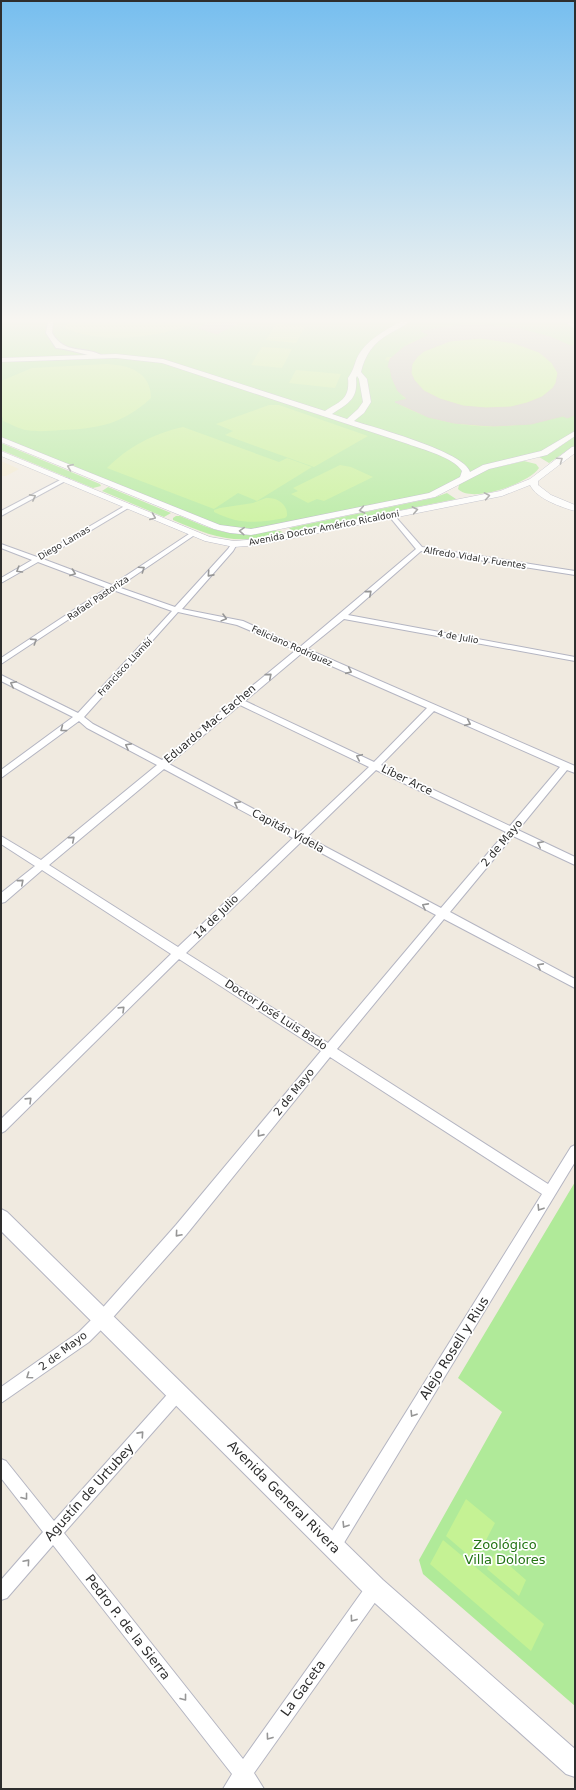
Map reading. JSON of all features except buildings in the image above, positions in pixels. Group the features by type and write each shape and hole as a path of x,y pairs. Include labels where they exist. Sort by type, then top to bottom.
{"main road":[{"name":"Avenida General Rivera","path":"1,1218 375,1588 575,1765"}],"street":[{"path":"300,406 407,440 452,459 474,463 497,464"},
{"path":"326,414 340,406"},
{"path":"348,421 361,411 365,406"},
{"name":"Avenida Doctor Américo Ricaldoni","path":"1,439 181,514 217,527 235,531 251,532 432,496 464,478 497,464 527,458 549,450 575,433"},
{"name":"Avenida Doctor Américo Ricaldoni","path":"1,453 208,539 234,544 287,536 502,493 534,480 545,470 575,449"},
{"path":"527,458 541,462 544,465 545,470"},
{"path":"452,459 466,469 464,478"},
{"path":"1,514 66,480"},
{"path":"534,480 534,486 537,490 548,497 575,508"},
{"path":"91,490 100,489 106,486 106,483"},
{"path":"453,484 452,488 456,493 472,498"},
{"path":"502,493 530,494 548,497"},
{"name":"Diego Lamas","path":"1,581 128,506"},
{"path":"167,522 169,517 181,514"},
{"name":"Alfredo Vidal y Fuentes","path":"391,515 420,549 575,573"},
{"path":"280,526 288,530 287,536"},
{"name":"Rafael Pastoriza","path":"1,662 194,533"},
{"name":"Francisco Llambí","path":"1,775 79,718 178,611 231,550 234,544"},
{"name":"Feliciano Rodríguez","path":"1,546 178,611 214,616 240,623 570,768"},
{"name":"Eduardo Mac Eachen","path":"1,899 342,616 420,549"},
{"name":"4 de Julio","path":"342,616 575,658"},
{"name":"Capitán Videla","path":"1,678 79,718 90,726 575,984"},
{"name":"Líber Arce","path":"238,701 376,765 575,861"},
{"name":"14 de Julio","path":"1,1127 179,953 376,765 432,708"},
{"name":"2 de Mayo","path":"1,1396 84,1337 103,1318 181,1230 442,914 513,831 570,768"},
{"name":"Doctor José Luis Bado","path":"1,838 550,1192"},
{"name":"Alejo Rosell y Rius","path":"333,1545 575,1151"},
{"name":"Agustín de Urtubey","path":"1,1592 178,1393"},
{"name":"Pedro P. de la Sierra","path":"1,1466 255,1789"},
{"name":"La Gaceta","path":"232,1789 375,1588"}],"shaded area":[{"path":"1,461 19,469 6,476 1,476"}],"green space":[{"path":"1,406 575,406 575,433 549,450 497,464 443,491 262,530 230,530 1,439"},
{"path":"1,406 143,406 120,419 98,426 48,431 30,431 21,429 3,421 1,416"},
{"path":"268,406 281,406 368,436 314,467 225,435 233,431 216,424"},
{"path":"402,406 572,406 575,415 567,418 560,415 555,417 556,418 516,425 474,426 453,423 413,411"},
{"path":"183,427 279,462 287,458 312,467 257,501 238,493 214,509 107,468 124,453 142,442 162,433"},
{"path":"575,436 575,445 549,463 539,457 552,452"},
{"path":"1,443 100,484 101,486 93,488 1,450"},
{"path":"524,461 536,464 539,468 524,480 513,485 500,490 475,494 465,493 458,489 461,483 489,469"},
{"path":"340,465 351,467 373,477 324,501 317,499 308,503 291,494 298,491 293,488"},
{"path":"108,487 171,513 164,517 102,491"},
{"path":"447,493 456,499 293,532 289,528 433,498"},
{"path":"266,498 281,502 286,508 287,516 285,518 275,520 249,522 232,519 214,512 214,510 220,508 253,503"},
{"path":"176,516 180,516 219,531 236,534 266,531 281,531 283,533 275,536 253,539 229,538 196,530 173,520"},
{"name":"Zoológico Villa Dolores","path":"575,1182 575,1706 423,1574 419,1560 502,1412 458,1378"},
{"path":"466,1499 495,1523 475,1561 446,1536"},
{"path":"443,1540 544,1624 531,1651 430,1564"},
{"path":"495,1553 526,1580 519,1596 487,1569"}]}
